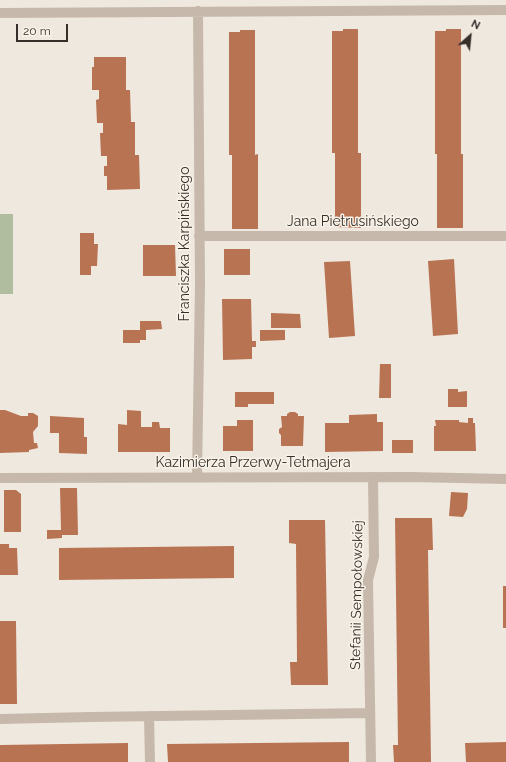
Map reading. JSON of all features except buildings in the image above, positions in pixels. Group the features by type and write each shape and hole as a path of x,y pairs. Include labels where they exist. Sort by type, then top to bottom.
{"street":[{"path":"0,13 506,10"},
{"name":"Franciszka Karpińskiego","path":"197,477 199,236 198,11"},
{"name":"Jana Pietrusińskiego","path":"199,236 506,236"},
{"name":"Kazimierza Przerwy-Tetmajera","path":"0,478 373,477 506,479"},
{"name":"Stefanii Sempołowskiej","path":"371,762 368,580 374,557 373,477"},
{"path":"0,719 370,713"},
{"path":"149,716 150,762"}],"green space":[{"path":"0,214 13,214 13,294 0,294"}]}
